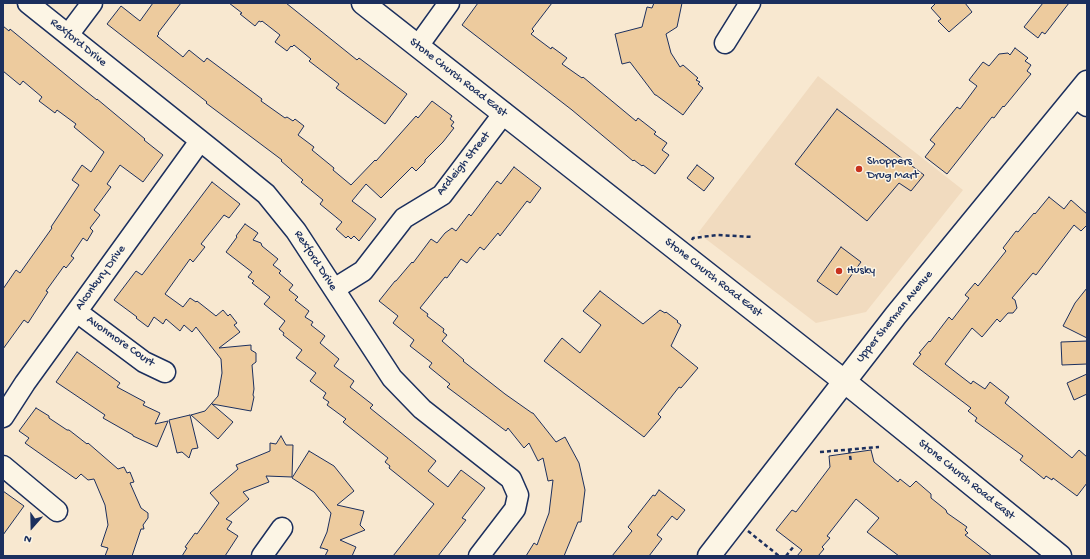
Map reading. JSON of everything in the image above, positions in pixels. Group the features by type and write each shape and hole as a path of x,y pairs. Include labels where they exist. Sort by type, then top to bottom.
{"main road":[{"name":"Stone Church Road East","path":"363,3 844,381 1060,556"},
{"name":"Upper Sherman Avenue","path":"708,556 896,314 1083,95"}],"street":[{"name":"Rexford Drive","path":"28,3 266,194 296,230 392,378 422,409 511,479 518,495 515,509 479,556"},
{"path":"68,35 92,3"},
{"path":"418,46 449,3"},
{"path":"725,43 750,3"},
{"name":"Ardleigh Street","path":"334,289 363,272 404,218 442,195 504,113"},
{"name":"Alconbury Drive","path":"3,417 25,383 200,140"},
{"name":"Avonmore Court","path":"77,312 144,362 165,372"},
{"path":"3,466 57,511"},
{"path":"262,556 282,528"}],"path":[{"path":"682,254 694,238 718,235 753,236"},
{"path":"820,452 879,447"},
{"path":"849,449 851,462"},
{"path":"736,521 779,556"},
{"path":"786,556 794,546"}],"shaded area":[{"path":"818,76 963,190 866,312 816,323 698,233"}],"building":[{"path":"153,3 181,3 157,36 183,57 189,50 204,62 207,58 285,118 287,117 293,121 295,119 304,126 298,135 314,147 312,150 334,168 333,170 351,185 375,160 376,161 416,116 418,118 432,101 452,116 450,119 454,122 451,126 454,128 416,171 412,167 381,198 366,184 352,201 376,219 359,241 354,236 351,239 348,236 346,238 336,229 342,222 320,204 323,200 301,182 303,180 281,161 282,160 206,103 207,102 107,24 121,6 140,21"},
{"path":"229,3 286,3 357,60 359,58 407,94 385,124 336,88 339,84 309,61 311,59 294,45 287,51 275,42 280,35 262,21 259,21 255,26"},
{"path":"478,3 552,3 532,29 534,31 531,34 551,49 552,47 567,58 562,64 582,78 583,77 636,121 638,118 656,132 654,134 667,143 662,150 669,155 655,174 643,165 642,166 634,160 633,161 572,110 462,25"},
{"path":"654,3 682,3 677,27 666,34 671,53 680,67 683,65 698,78 696,80 700,82 698,84 703,88 683,115 655,95 630,62 622,64 615,34 642,27 647,7 652,8"},
{"path":"936,3 965,3 972,12 949,32 938,21 941,19 931,8"},
{"path":"1043,3 1069,3 1045,34 1042,32 1038,38 1024,27"},
{"path":"3,26 9,31 10,29 97,99 163,155 143,182 120,165 107,184 111,187 94,210 100,215 90,228 93,231 87,241 83,238 71,256 74,258 66,268 64,266 46,291 48,292 28,323 24,320 3,349 3,289 16,270 20,273 52,228 51,227 79,185 72,180 82,165 91,172 104,152 74,127 76,124 57,110 55,113 39,101 42,97 23,81 20,85 3,71"},
{"path":"1015,48 1028,58 1025,61 1031,65 1027,71 1031,74 1004,107 1003,106 994,118 992,117 947,174 925,157 935,144 930,140 957,107 960,109 977,86 969,80 983,62 989,66 999,54 1008,53 1010,55"},
{"name":"Shoppers Drug Mart","path":"837,109 924,175 911,191 899,183 867,221 795,164"},
{"path":"697,165 714,178 704,191 687,178"},
{"path":"514,167 541,188 530,203 527,201 500,236 498,233 484,250 480,247 467,263 461,259 447,278 445,277 420,308 428,314 427,316 444,329 443,332 447,335 442,341 464,360 463,361 505,394 533,413 556,442 565,437 579,463 585,490 581,522 578,522 564,556 526,556 534,543 537,545 549,513 553,480 548,481 543,458 538,461 529,443 524,448 508,428 506,431 447,387 450,384 429,367 432,363 410,346 414,340 393,323 398,316 379,301 412,262 413,263 431,239 437,243 445,233 452,228 456,231 469,214 471,216 497,181 501,184"},
{"path":"212,182 240,204 229,218 224,215 201,244 205,247 193,262 190,259 165,294 183,307 190,298 196,302 197,301 216,316 223,310 228,316 230,314 237,323 234,325 240,332 219,348 251,345 251,350 256,353 256,362 252,365 254,397 251,411 212,404 233,422 218,439 191,415 205,411 218,396 222,373 221,359 196,327 192,332 184,325 180,331 166,319 163,324 154,317 148,327 114,300 136,271 142,275"},
{"path":"1049,197 1064,209 1071,200 1087,214 1087,225 1081,231 1074,225 1036,275 1033,273 1012,298 1015,300 1017,308 1013,313 1008,313 1000,322 997,319 982,337 972,328 945,364 971,384 973,381 985,389 990,382 1009,397 1005,403 1072,458 1079,450 1087,457 1087,483 1077,496 1053,478 1052,480 1046,476 1044,479 1020,460 1023,456 975,421 977,418 968,411 971,408 913,364 921,354 919,353 929,341 930,342 949,317 952,320 969,298 965,295 975,283 978,286 1006,251 1003,248 1016,231 1018,232"},
{"path":"245,224 258,233 253,240 261,243 262,246 278,259 273,265 281,271 279,273 293,285 289,290 298,297 295,300 309,311 305,317 313,322 311,325 325,336 320,343 339,359 334,366 354,381 350,387 373,405 370,408 436,461 428,471 448,487 461,470 485,488 462,518 466,520 438,556 393,556 434,504 389,468 390,466 385,462 388,458 343,422 346,419 327,405 329,402 323,398 326,393 310,381 316,373 296,358 302,350 283,335 284,333 279,329 285,321 264,304 270,297 252,283 254,281 248,277 252,272 226,252"},
{"name":"Husky","path":"841,247 861,262 837,295 817,281"},
{"path":"1087,288 1087,338 1063,326 1075,303"},
{"path":"600,291 643,324 660,310 665,313 666,312 678,321 677,322 681,325 671,346 698,368 681,388 679,387 658,414 661,417 644,437 544,361 562,338 580,353 601,325 583,311"},
{"path":"1087,341 1087,364 1062,365 1061,342"},
{"path":"77,352 120,383 117,387 145,402 143,405 160,413 155,424 168,421 157,447 133,436 103,418 105,415 56,382"},
{"path":"1087,374 1087,394 1074,400 1067,383"},
{"path":"36,408 87,444 88,443 118,469 124,467 127,473 130,472 134,482 130,483 141,508 148,513 148,518 143,525 144,529 141,529 132,556 105,556 108,548 101,546 108,525 105,505 94,479 88,480 81,474 76,479 25,443 29,438 19,431"},
{"path":"190,415 198,448 192,449 189,458 182,452 177,453 169,420"},
{"path":"281,436 286,445 293,445 292,477 266,476 269,482 243,492 249,499 226,519 232,522 227,529 238,536 225,556 182,556 187,548 185,547 195,533 197,534 219,503 210,493 238,469 236,465 270,451 270,443 276,444"},
{"path":"871,450 874,462 898,482 900,479 910,487 916,481 931,494 931,498 946,510 947,513 967,527 965,530 968,533 965,535 992,556 899,556 867,532 879,518 856,499 827,536 830,538 822,547 824,549 818,556 797,556 802,550 776,530 792,510 796,512 830,467 829,456"},
{"path":"309,451 334,466 354,491 337,505 364,511 360,525 365,530 340,540 356,547 352,556 325,556 328,550 320,548 327,532 331,513 314,492 292,478"},
{"path":"659,490 685,510 677,520 672,516 657,535 662,539 649,556 612,556 632,531 628,527 653,495 655,496"},
{"path":"3,491 24,506 3,535"}],"place":[{"name":"Shoppers Drug Mart","path":"859,169"},
{"name":"Husky","path":"839,271"}]}
